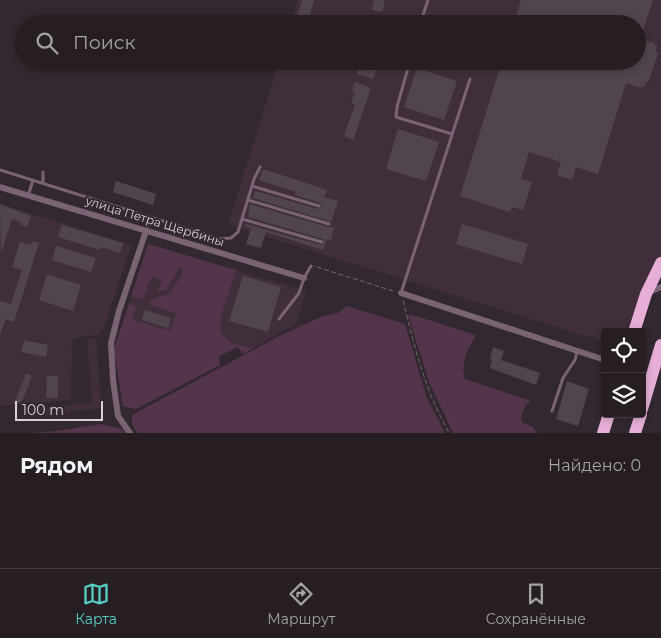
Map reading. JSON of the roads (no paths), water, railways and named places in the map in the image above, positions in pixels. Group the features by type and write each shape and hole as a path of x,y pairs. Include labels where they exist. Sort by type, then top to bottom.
{"highway":[{"path":"635,328 646,294 661,263"},
{"path":"646,396 661,345"},
{"path":"603,433 608,418"},
{"path":"635,433 640,418"}],"street":[{"name":"улица Петра Щербины","path":"0,187 304,278"},
{"path":"130,433 118,416 113,380 111,343 119,311 146,231"},
{"path":"646,294 661,287"},
{"path":"401,293 601,359"}],"lane":[{"path":"423,15 428,0"},
{"path":"407,70 396,117 452,134"},
{"path":"401,293 470,79"},
{"path":"0,170 220,239 231,238 238,232 260,167"},
{"path":"43,172 43,183"},
{"path":"28,196 33,180"},
{"path":"252,186 319,206"},
{"path":"248,200 329,224"},
{"path":"146,231 150,217"},
{"path":"242,219 322,242"},
{"path":"279,319 299,293 304,278 311,266"},
{"path":"552,411 563,378 578,352"}]}
